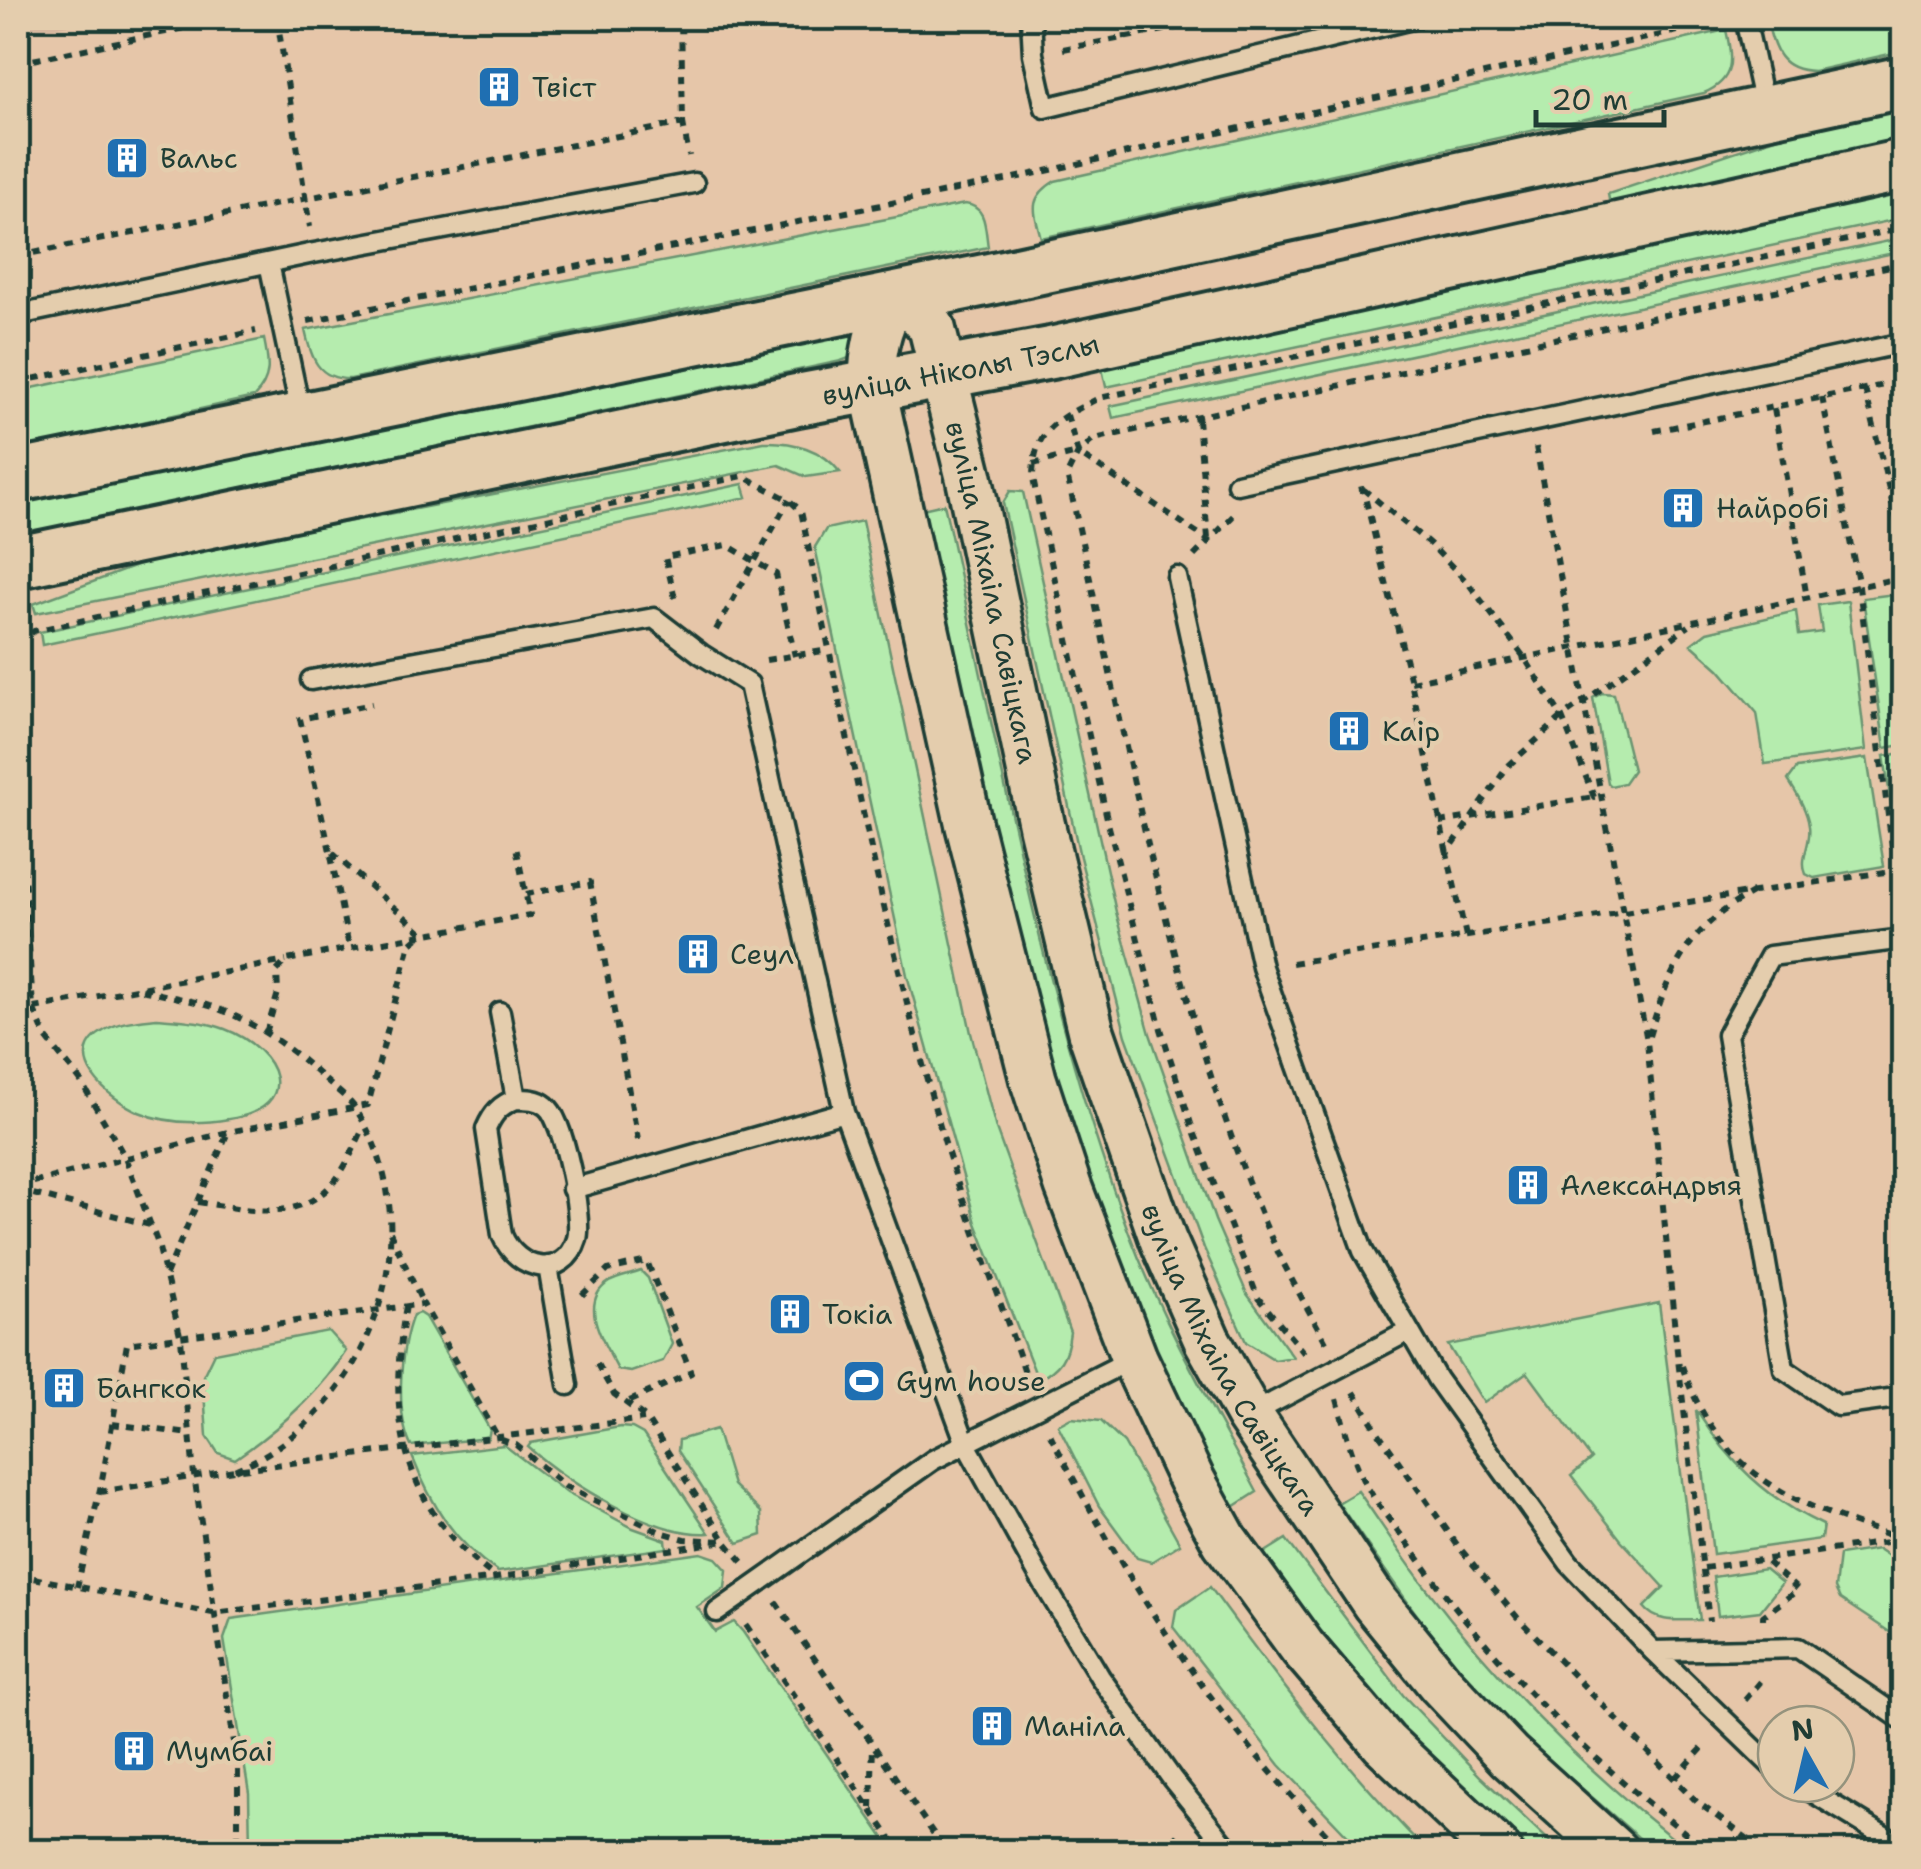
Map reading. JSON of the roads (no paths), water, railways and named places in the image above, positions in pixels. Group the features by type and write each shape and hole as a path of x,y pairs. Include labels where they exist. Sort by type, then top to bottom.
{"main road":[{"path":"18,476 893,299 1904,82"},
{"name":"вуліца Ніколы Тэслы","path":"18,562 872,385 1051,353 1904,165"}],"street":[{"name":"вуліца Міхаіла Савіцкага","path":"893,299 920,313 932,328 969,477 1042,827 1091,1032 1163,1240 1207,1340 1249,1415 1375,1603 1441,1684 1509,1756 1615,1852"},
{"path":"893,299 876,332 872,385 969,826 1033,1080 1068,1186 1134,1358 1225,1541 1302,1648 1384,1742 1499,1852"}],"lane":[{"path":"1031,18 1033,54 1044,108 1416,18"},
{"path":"1745,18 1766,114"},
{"path":"18,316 314,254 694,183"},
{"path":"269,263 302,416"},
{"path":"1237,484 1904,343"},
{"path":"1177,576 1262,968 1363,1250 1437,1378 1569,1563 1653,1652 1756,1751"},
{"path":"312,680 654,618 749,684 844,1112 966,1444 1100,1676 1173,1780 1231,1852"},
{"path":"1904,938 1770,956 1727,1034 1784,1370 1838,1406 1904,1396"},
{"path":"500,1012 516,1099"},
{"path":"516,1099 545,1105 556,1116 572,1189 578,1236 572,1250 548,1266 532,1266 518,1260 502,1236 486,1129 502,1104 516,1099"},
{"path":"572,1189 844,1112"},
{"path":"548,1266 568,1386"},
{"path":"1249,1415 1409,1330"},
{"path":"717,1612 767,1590 933,1460 1134,1358"},
{"path":"1653,1652 1798,1648 1904,1721"},
{"path":"1832,1804 1904,1848"}],"place":[{"name":"Твіст","path":"499,87"},
{"name":"Вальс","path":"127,158"},
{"name":"Найробі","path":"1683,508"},
{"name":"Каір","path":"1349,731"},
{"name":"Сеул","path":"698,954"},
{"name":"Александрыя","path":"1528,1185"},
{"name":"Токіа","path":"790,1314"},
{"name":"Gym house","path":"864,1381"},
{"name":"Бангкок","path":"64,1388"},
{"name":"Маніла","path":"992,1726"},
{"name":"Мумбаі","path":"134,1751"}]}
